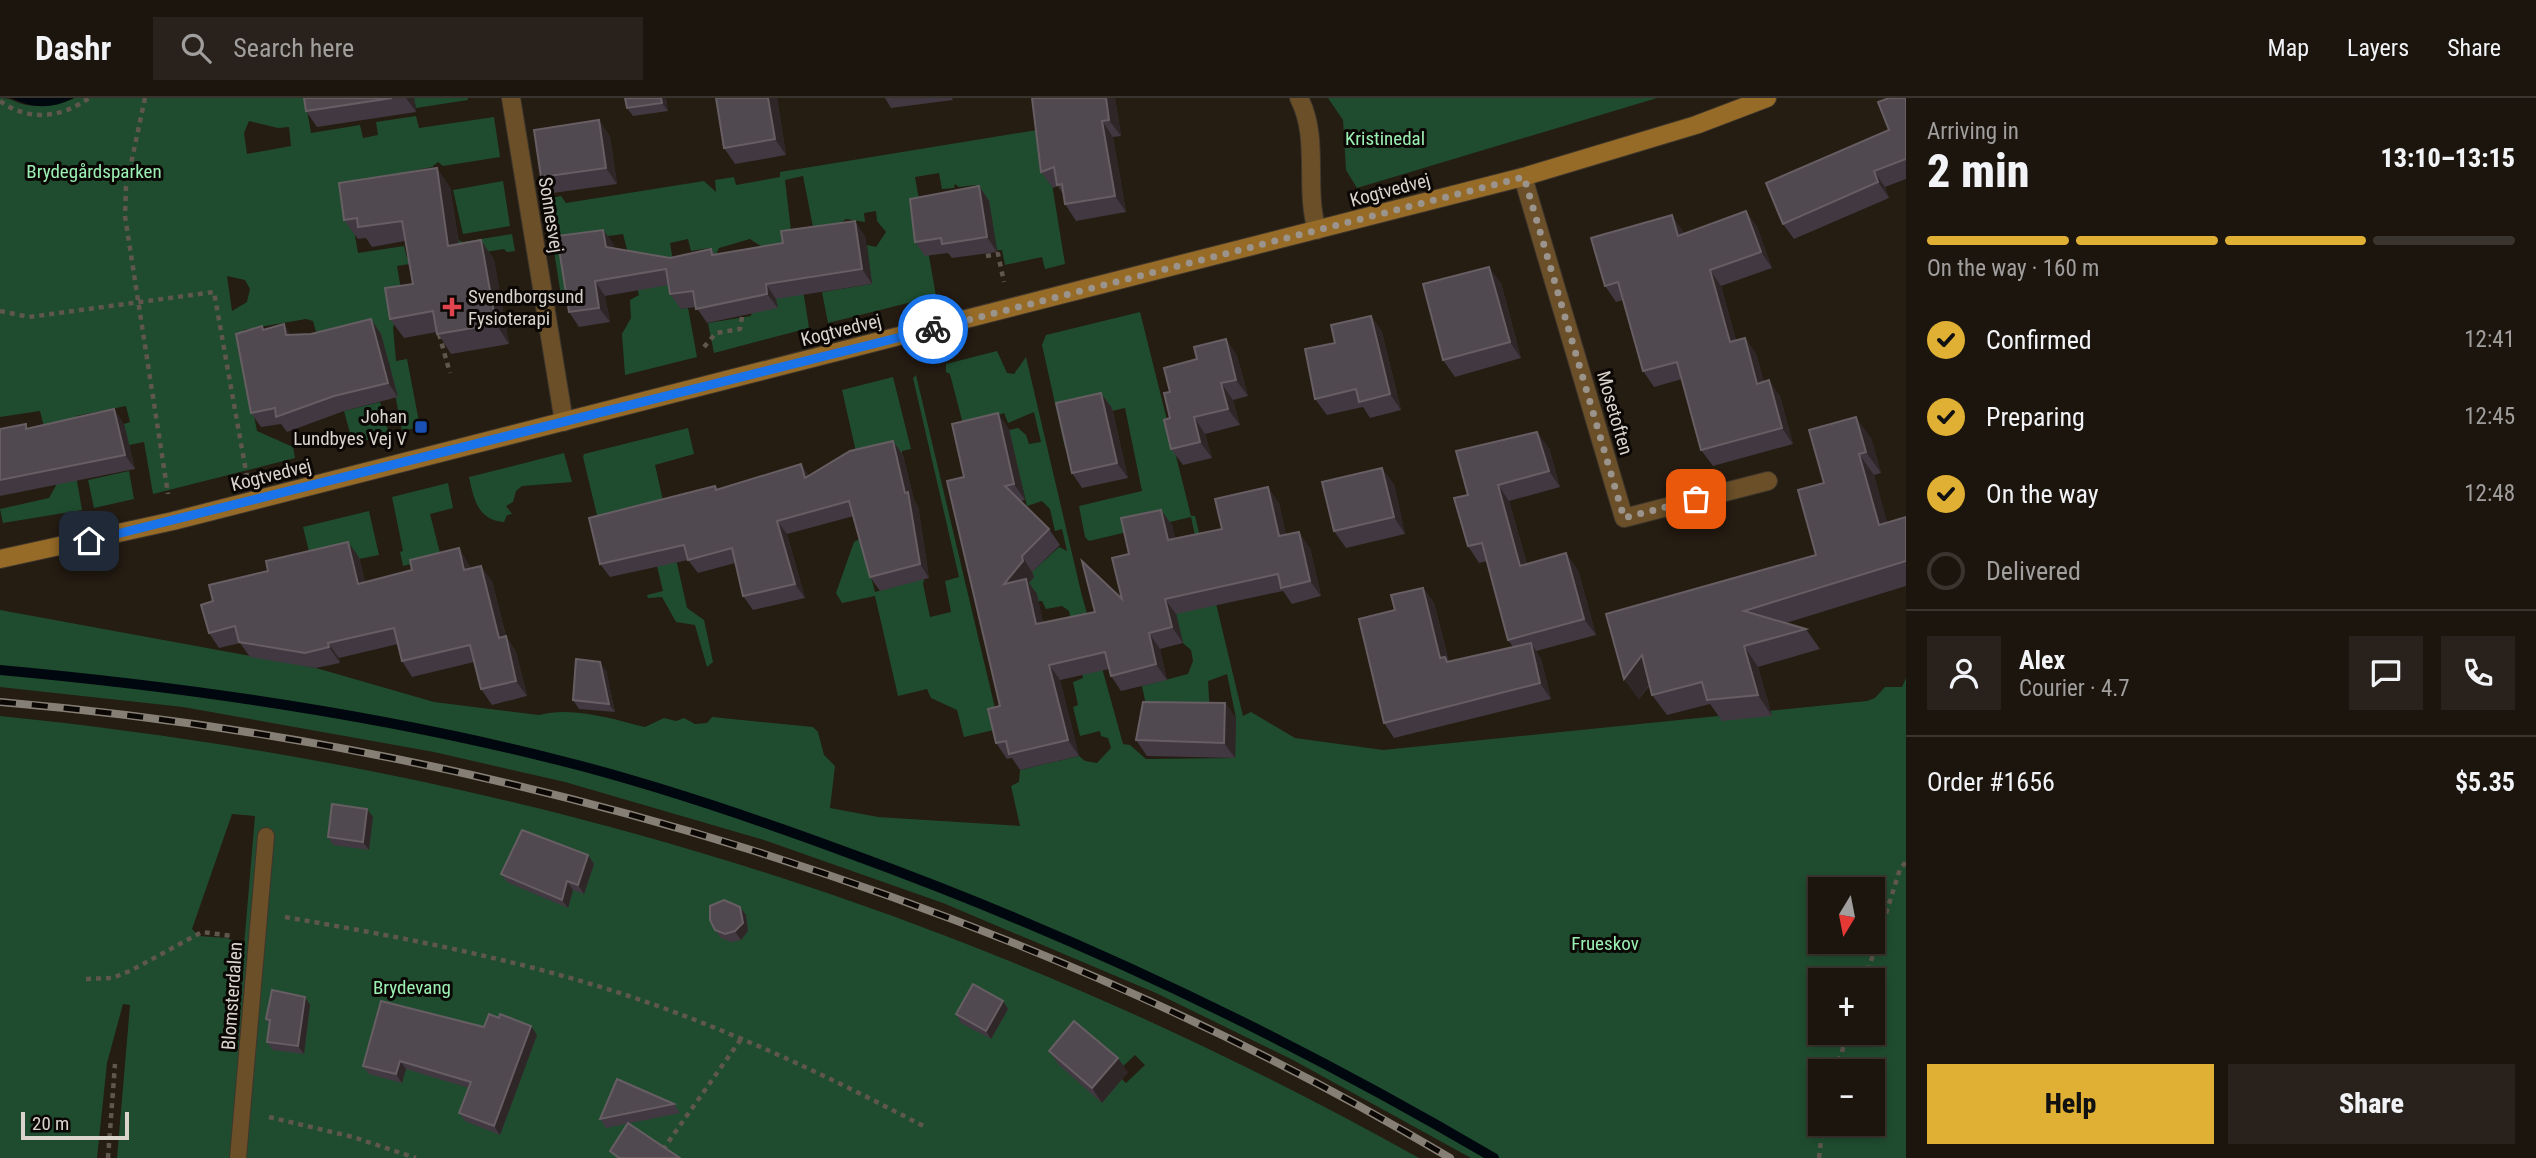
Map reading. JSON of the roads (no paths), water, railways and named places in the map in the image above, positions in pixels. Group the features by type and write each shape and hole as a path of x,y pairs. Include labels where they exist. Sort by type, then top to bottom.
{"street":[{"name":"Sonnesvej","path":"511,98 564,422"},
{"path":"1299,98 1309,130 1311,207 1317,230"},
{"name":"Kogtvedvej","path":"0,559 173,522 1524,177 1674,132 1767,98"},
{"name":"Mosetoften","path":"1524,177 1624,518 1769,481"}],"lane":[{"name":"Blomsterdalen","path":"238,1158 266,836"}],"waterway":[{"path":"0,670 211,694 351,716 558,760 707,803 937,886 1100,955 1339,1071 1494,1158"}],"railway":[{"path":"0,702 187,723 376,755 564,797 750,850 934,912 1112,985 1285,1067 1450,1158"}],"place":[{"name":"Svendborgsund Fysioterapi","path":"452,307"},
{"name":"Johan Lundbyes Vej V","path":"421,427"}],"park label":[{"name":"Kristinedal","path":"1385,138"},
{"name":"Brydegårdsparken","path":"94,171"},
{"name":"Frueskov","path":"1605,943"},
{"name":"Brydevang","path":"412,987"}]}
